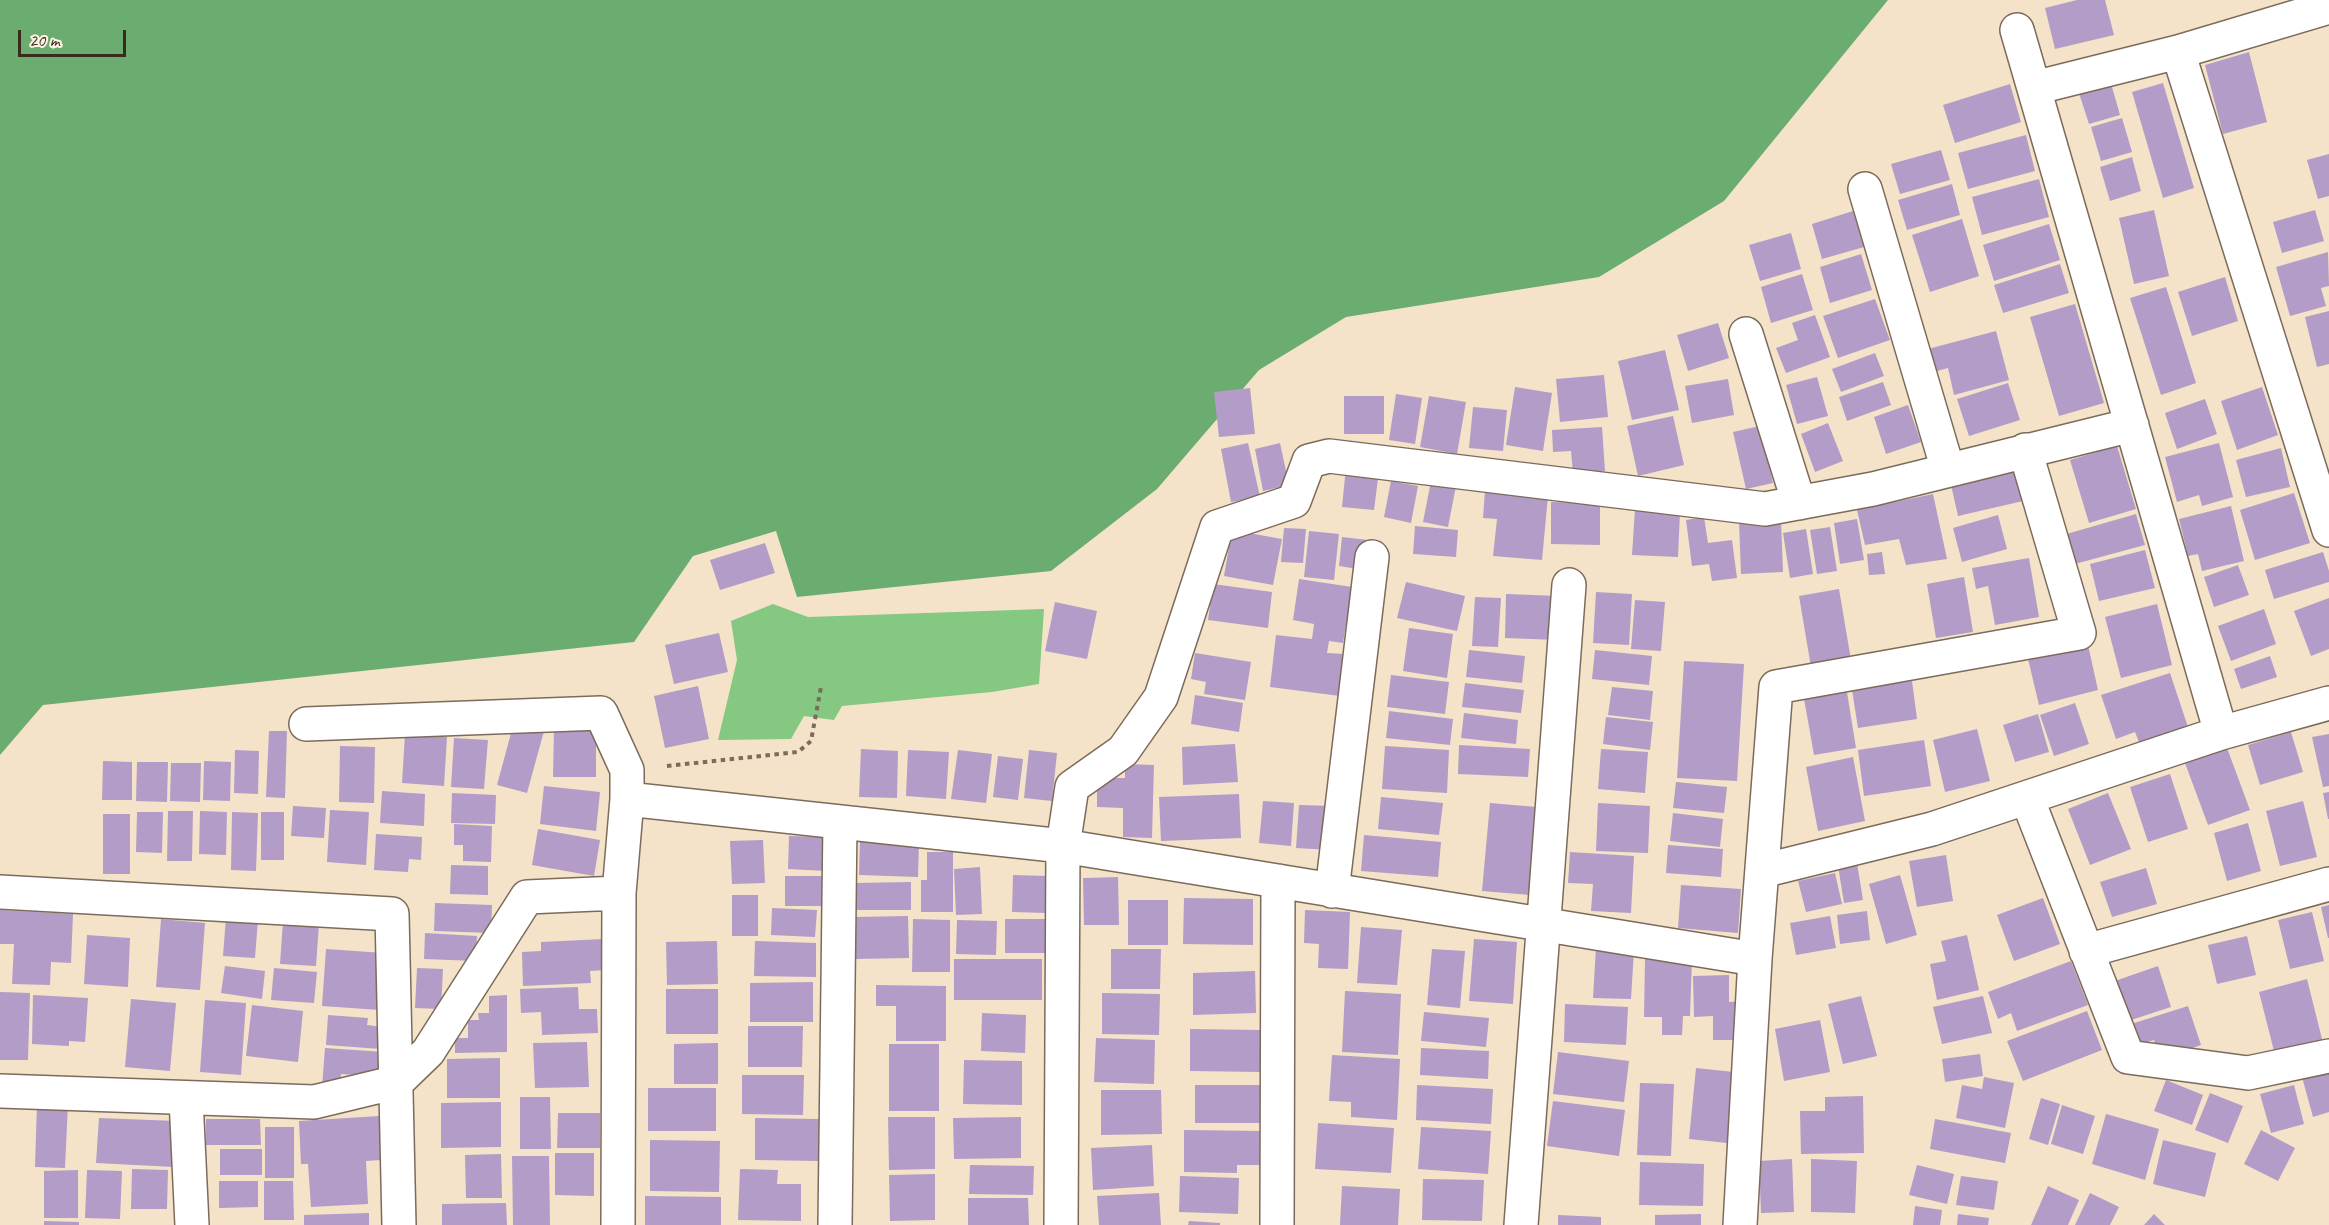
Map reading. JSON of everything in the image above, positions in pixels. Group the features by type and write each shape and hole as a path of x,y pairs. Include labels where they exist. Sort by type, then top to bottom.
{"street":[{"path":"2034,87 2178,52 2329,7"},
{"path":"2017,30 2221,733"},
{"path":"2178,52 2329,530"},
{"path":"1865,189 1948,470"},
{"path":"1746,334 1799,503"},
{"path":"1061,1225 1063,846 1072,787 1123,751 1161,697 1217,527 1294,501 1309,461 1329,456 1765,509 1873,489 2132,425"},
{"path":"1740,1225 1755,959 1776,687 2079,633 2025,450"},
{"path":"1332,891 1371,557"},
{"path":"1521,1225 1569,585"},
{"path":"1762,871 1932,829 2221,733 2329,703"},
{"path":"306,724 600,713 627,784 619,893 618,1225"},
{"path":"627,784 840,822 1063,846 1755,959"},
{"path":"2027,798 2128,1057 2248,1073 2329,1056"},
{"path":"835,1225 840,822"},
{"path":"1277,1225 1278,881"},
{"path":"2085,951 2329,884"},
{"path":"0,892 392,914 399,1225"},
{"path":"0,1091 314,1102 397,1082 428,1052 526,897 619,893"},
{"path":"186,1099 192,1225"}],"path":[{"path":"627,784 798,752 811,741 821,687"}],"green space":[{"path":"0,0 1888,0 1724,201 1599,277 1346,317 1259,370 1157,489 1051,571 797,597 776,531 693,556 634,642 43,705 0,755"},
{"path":"773,604 808,617 1044,609 1039,684 992,692 842,706 834,720 804,716 791,739 718,740 737,660 731,621"}],"building":[{"path":"2077,0 2105,0 2114,35 2055,49 2045,8"},
{"path":"2249,52 2267,122 2223,134 2205,65"},
{"path":"2110,80 2120,115 2089,124 2078,90"},
{"path":"2163,83 2194,188 2163,198 2132,92"},
{"path":"2010,84 2021,122 1955,143 1943,105"},
{"path":"2122,118 2132,152 2101,161 2091,127"},
{"path":"2026,135 2035,171 1968,189 1958,153"},
{"path":"1941,150 1950,180 1900,194 1891,164"},
{"path":"2329,154 2329,196 2318,199 2307,160"},
{"path":"2132,157 2141,191 2110,201 2100,167"},
{"path":"2039,179 2049,217 1982,235 1972,197"},
{"path":"1952,184 1960,215 1907,230 1898,200"},
{"path":"2154,210 2169,276 2134,284 2119,218"},
{"path":"2315,210 2324,241 2282,253 2273,222"},
{"path":"1853,211 1864,247 1822,259 1812,224"},
{"path":"1962,219 1979,276 1930,292 1912,235"},
{"path":"2049,224 2060,260 1994,281 1983,245"},
{"path":"1791,233 1801,269 1760,281 1749,245"},
{"path":"2328,252 2329,286 2321,288 2326,306 2290,316 2276,267"},
{"path":"1861,254 1872,290 1830,303 1820,267"},
{"path":"2060,264 2069,293 2003,313 1994,285"},
{"path":"1802,274 1813,310 1771,323 1761,287"},
{"path":"2225,277 2238,321 2192,336 2178,292"},
{"path":"2166,287 2196,383 2161,395 2130,298"},
{"path":"1875,299 1890,340 1838,358 1823,316"},
{"path":"2075,304 2104,403 2059,416 2030,317"},
{"path":"2329,311 2329,364 2317,367 2305,317"},
{"path":"1815,315 1830,357 1786,373 1776,348 1798,340 1792,323"},
{"path":"1718,323 1729,358 1688,371 1677,335"},
{"path":"1996,331 2009,380 1954,395 1948,368 1933,372 1928,349"},
{"path":"1665,350 1679,410 1632,420 1618,361"},
{"path":"1875,353 1884,376 1841,392 1832,369"},
{"path":"1604,375 1608,417 1560,422 1556,379"},
{"path":"1817,377 1828,416 1797,424 1786,385"},
{"path":"1728,379 1734,415 1692,423 1685,386"},
{"path":"1883,382 1891,405 1847,421 1839,397"},
{"path":"2008,383 2020,420 1969,436 1957,399"},
{"path":"1515,387 1552,393 1543,451 1506,445"},
{"path":"2262,387 2278,435 2237,450 2221,401"},
{"path":"1250,388 1255,434 1219,437 1214,392"},
{"path":"1396,394 1422,398 1415,444 1389,440"},
{"path":"1344,396 1384,396 1384,434 1344,434"},
{"path":"1429,396 1466,402 1457,454 1420,447"},
{"path":"2205,399 2217,434 2177,449 2165,413"},
{"path":"1908,405 1921,442 1886,454 1874,417"},
{"path":"1473,407 1507,410 1503,451 1469,448"},
{"path":"1673,416 1684,465 1638,476 1627,426"},
{"path":"1828,423 1843,461 1815,472 1801,434"},
{"path":"1760,426 1773,483 1746,489 1733,432"},
{"path":"1602,427 1605,471 1573,473 1571,451 1553,452 1552,430"},
{"path":"1248,443 1260,497 1231,502 1221,449"},
{"path":"1280,443 1289,485 1263,491 1255,449"},
{"path":"2219,443 2233,497 2202,506 2199,495 2177,502 2165,457"},
{"path":"2117,446 2136,509 2089,523 2070,460"},
{"path":"2281,448 2290,487 2246,497 2236,460"},
{"path":"2014,461 2023,501 1958,516 1949,476"},
{"path":"1346,467 1379,471 1374,510 1342,507"},
{"path":"1391,481 1418,486 1411,523 1384,517"},
{"path":"1431,481 1456,486 1448,527 1423,522"},
{"path":"1485,490 1548,496 1542,560 1493,556 1497,519 1483,518"},
{"path":"2294,493 2310,543 2255,560 2240,510"},
{"path":"1933,494 1947,559 1906,565 1899,539 1865,545 1857,510"},
{"path":"1551,502 1600,503 1600,545 1551,544"},
{"path":"2231,506 2244,561 2202,571 2198,554 2188,556 2179,519"},
{"path":"1635,509 1680,512 1678,557 1632,555"},
{"path":"2136,514 2145,545 2071,565 2063,535"},
{"path":"1998,515 2007,549 1962,562 1953,528"},
{"path":"1704,517 1708,543 1732,540 1737,578 1712,581 1709,564 1692,566 1686,520"},
{"path":"1857,519 1864,560 1840,564 1834,523"},
{"path":"1781,520 1783,572 1741,574 1739,522"},
{"path":"1415,526 1458,530 1456,557 1413,554"},
{"path":"1830,527 1837,571 1817,574 1810,530"},
{"path":"1284,528 1306,529 1303,563 1281,562"},
{"path":"1806,529 1813,574 1790,578 1783,533"},
{"path":"1232,530 1282,539 1273,585 1224,576"},
{"path":"1309,531 1339,534 1334,580 1304,577"},
{"path":"1342,537 1368,540 1364,570 1339,566"},
{"path":"765,543 775,573 720,590 710,560"},
{"path":"2145,550 2155,588 2099,601 2090,564"},
{"path":"1882,552 1885,574 1869,575 1867,554"},
{"path":"2323,552 2329,571 2329,582 2274,599 2265,570"},
{"path":"2029,558 2039,617 1995,625 1988,586 1976,589 1972,568"},
{"path":"2238,565 2249,595 2214,607 2204,577"},
{"path":"1964,577 1973,632 1936,638 1927,584"},
{"path":"1299,579 1352,587 1343,643 1329,641 1327,653 1345,654 1340,696 1270,687 1276,635 1312,639 1314,624 1293,620"},
{"path":"1406,582 1465,596 1457,631 1397,618"},
{"path":"1213,584 1272,592 1268,628 1208,620"},
{"path":"1839,589 1851,660 1811,667 1799,596"},
{"path":"1596,592 1632,594 1629,645 1593,643"},
{"path":"1506,594 1559,596 1558,640 1505,638"},
{"path":"1475,597 1501,598 1498,647 1472,646"},
{"path":"2329,598 2329,649 2311,656 2294,611"},
{"path":"1635,600 1665,602 1661,651 1631,649"},
{"path":"1055,602 1097,611 1087,659 1045,651"},
{"path":"2157,604 2172,665 2121,678 2105,617"},
{"path":"2264,609 2276,644 2231,661 2218,626"},
{"path":"1409,628 1453,634 1447,678 1403,671"},
{"path":"719,633 728,672 674,684 665,645"},
{"path":"2088,645 2098,690 2039,705 2028,659"},
{"path":"1469,650 1525,656 1522,683 1466,677"},
{"path":"1595,650 1652,656 1649,685 1592,679"},
{"path":"1195,653 1251,662 1245,700 1204,694 1206,682 1191,679"},
{"path":"2270,656 2277,677 2241,689 2234,669"},
{"path":"1684,661 1744,664 1737,781 1677,778"},
{"path":"2170,673 2188,727 2139,742 2135,732 2116,739 2101,695"},
{"path":"1391,675 1449,682 1445,714 1387,707"},
{"path":"1912,681 1917,719 1858,728 1852,690"},
{"path":"1465,683 1524,690 1521,713 1462,707"},
{"path":"698,686 709,739 665,748 654,696"},
{"path":"1846,686 1856,748 1814,755 1803,693"},
{"path":"1612,687 1653,691 1650,720 1608,715"},
{"path":"1195,695 1243,703 1239,732 1191,724"},
{"path":"2075,703 2089,744 2054,756 2040,715"},
{"path":"1389,711 1453,719 1450,745 1386,738"},
{"path":"1464,713 1518,720 1516,744 1461,738"},
{"path":"2038,714 2049,752 2015,762 2003,725"},
{"path":"1606,717 1653,722 1650,750 1603,744"},
{"path":"514,722 544,731 527,793 497,785"},
{"path":"554,727 596,727 596,777 553,777"},
{"path":"1977,729 1990,781 1945,792 1933,740"},
{"path":"269,731 287,731 285,798 266,797"},
{"path":"2291,732 2303,772 2260,785 2248,745"},
{"path":"405,734 447,737 444,786 402,783"},
{"path":"2329,734 2329,786 2323,787 2312,737"},
{"path":"454,738 488,740 484,789 451,787"},
{"path":"1924,740 1931,786 1864,796 1858,750"},
{"path":"1235,744 1238,782 1183,785 1182,747"},
{"path":"1459,745 1530,749 1528,777 1458,774"},
{"path":"340,746 375,747 374,803 339,802"},
{"path":"1385,746 1449,750 1447,793 1382,789"},
{"path":"2227,748 2250,810 2208,825 2185,763"},
{"path":"861,749 898,751 897,798 859,797"},
{"path":"1601,749 1648,752 1645,793 1598,789"},
{"path":"235,750 259,751 258,794 234,793"},
{"path":"908,750 949,752 946,799 906,796"},
{"path":"958,750 992,754 986,803 951,799"},
{"path":"1029,750 1057,753 1052,801 1024,798"},
{"path":"998,756 1023,759 1018,800 993,797"},
{"path":"1853,757 1865,821 1818,831 1806,767"},
{"path":"103,761 132,762 132,800 102,800"},
{"path":"204,761 231,762 230,801 203,800"},
{"path":"137,762 168,762 167,802 136,801"},
{"path":"171,763 201,763 200,802 170,801"},
{"path":"1125,764 1154,765 1152,838 1123,837 1123,808 1097,807 1097,778 1125,778"},
{"path":"2170,774 2188,829 2148,842 2130,787"},
{"path":"1676,782 1727,787 1724,813 1673,808"},
{"path":"544,786 600,792 596,831 540,824"},
{"path":"382,791 425,794 424,826 380,823"},
{"path":"2329,792 2329,819 2328,819 2323,793"},
{"path":"452,793 496,795 495,824 451,823"},
{"path":"2108,793 2131,849 2090,865 2068,809"},
{"path":"1239,794 1241,838 1161,841 1159,797"},
{"path":"1381,797 1443,803 1439,835 1378,829"},
{"path":"1263,801 1294,803 1291,846 1259,843"},
{"path":"2303,801 2317,857 2280,866 2266,811"},
{"path":"1490,803 1537,807 1530,895 1482,891"},
{"path":"1598,803 1650,806 1648,853 1596,851"},
{"path":"1299,805 1332,806 1330,850 1296,848"},
{"path":"293,806 326,808 324,838 291,836"},
{"path":"330,810 369,812 366,865 327,862"},
{"path":"168,811 193,811 192,861 167,861"},
{"path":"200,811 227,812 226,855 199,854"},
{"path":"137,812 163,812 162,853 136,852"},
{"path":"232,812 258,813 256,871 231,870"},
{"path":"261,812 284,812 284,860 261,860"},
{"path":"1673,813 1723,819 1720,847 1670,841"},
{"path":"103,814 130,814 130,874 103,874"},
{"path":"2248,823 2261,871 2227,881 2214,833"},
{"path":"454,824 492,826 491,862 463,861 463,845 454,845"},
{"path":"538,829 600,840 594,876 532,865"},
{"path":"376,834 422,837 421,860 409,859 408,872 374,870"},
{"path":"1364,835 1441,842 1438,877 1361,871"},
{"path":"789,836 827,837 826,871 788,869"},
{"path":"763,840 765,883 732,884 730,841"},
{"path":"860,840 919,842 918,877 859,875"},
{"path":"1668,845 1723,849 1721,877 1666,873"},
{"path":"927,852 953,852 953,912 921,912 921,880 927,880"},
{"path":"1570,852 1634,856 1631,913 1591,911 1593,884 1568,883"},
{"path":"1946,855 1953,901 1917,907 1909,861"},
{"path":"1857,863 1863,900 1844,903 1838,866"},
{"path":"451,865 488,866 488,895 450,894"},
{"path":"980,867 982,914 956,915 954,869"},
{"path":"2146,868 2157,904 2112,917 2100,882"},
{"path":"1835,873 1842,904 1806,912 1798,881"},
{"path":"1013,875 1048,876 1047,913 1012,912"},
{"path":"1900,875 1917,935 1886,944 1869,884"},
{"path":"785,876 827,876 827,906 785,906"},
{"path":"1118,877 1119,925 1084,925 1083,878"},
{"path":"911,882 911,910 856,910 856,883"},
{"path":"1681,885 1741,889 1738,933 1678,928"},
{"path":"732,895 758,895 758,936 732,936"},
{"path":"1184,898 1253,899 1253,945 1183,944"},
{"path":"2043,898 2060,944 2014,961 1997,915"},
{"path":"1128,900 1168,900 1168,945 1128,945"},
{"path":"435,903 492,905 491,933 434,931"},
{"path":"2329,905 2329,938 2328,938 2321,907"},
{"path":"772,908 817,910 815,937 771,935"},
{"path":"0,910 73,914 71,963 51,962 50,985 12,984 14,944 0,944"},
{"path":"1305,910 1350,912 1348,969 1318,968 1319,944 1304,943"},
{"path":"1867,911 1870,940 1840,944 1837,915"},
{"path":"2312,912 2324,961 2290,969 2278,920"},
{"path":"908,916 909,958 855,959 854,917"},
{"path":"1830,916 1836,948 1796,955 1790,923"},
{"path":"226,917 258,919 255,958 223,956"},
{"path":"161,919 205,923 200,990 156,987"},
{"path":"913,919 950,920 950,972 912,972"},
{"path":"1005,919 1045,919 1045,953 1005,953"},
{"path":"957,920 997,921 996,955 956,954"},
{"path":"283,921 319,924 316,966 280,964"},
{"path":"1361,927 1402,930 1397,985 1357,983"},
{"path":"425,933 477,936 476,961 424,959"},
{"path":"87,935 130,938 128,987 84,984"},
{"path":"1967,935 1979,990 1937,1000 1930,964 1946,961 1941,941"},
{"path":"2247,936 2256,975 2217,984 2208,945"},
{"path":"604,939 605,970 590,971 591,983 523,986 522,952 541,951 541,942"},
{"path":"1474,939 1517,942 1513,1004 1469,1001"},
{"path":"717,941 718,984 667,985 666,942"},
{"path":"755,941 816,943 816,977 754,976"},
{"path":"1596,947 1634,950 1631,999 1593,998"},
{"path":"326,949 384,953 380,1010 322,1006"},
{"path":"1111,949 1161,949 1160,989 1111,989"},
{"path":"1432,949 1465,951 1460,1008 1427,1005"},
{"path":"954,959 1042,959 1042,1000 954,1000"},
{"path":"1645,959 1692,960 1690,1016 1683,1016 1682,1035 1662,1035 1662,1017 1644,1017"},
{"path":"2071,961 2088,1005 2017,1031 2011,1013 1998,1019 1988,992"},
{"path":"225,966 265,971 262,999 221,993"},
{"path":"2158,966 2171,1007 2125,1022 2112,982"},
{"path":"274,968 317,972 314,1003 271,1000"},
{"path":"417,968 443,969 441,1009 415,1008"},
{"path":"1255,971 1256,1013 1193,1015 1193,973"},
{"path":"1729,975 1729,1002 1742,1001 1743,1040 1713,1040 1713,1016 1694,1017 1693,976"},
{"path":"2307,979 2323,1043 2275,1055 2259,992"},
{"path":"813,982 813,1022 750,1022 750,983"},
{"path":"876,985 946,986 946,1041 896,1041 896,1006 876,1006"},
{"path":"578,987 579,1009 597,1009 598,1033 542,1035 541,1012 521,1013 520,989"},
{"path":"666,989 718,989 718,1034 666,1034"},
{"path":"1345,991 1401,994 1398,1055 1342,1052"},
{"path":"0,992 30,993 28,1060 0,1060"},
{"path":"1102,993 1160,994 1159,1035 1102,1034"},
{"path":"33,995 88,998 85,1042 69,1041 69,1046 32,1044"},
{"path":"507,995 507,1052 455,1053 455,1038 468,1038 468,1020 479,1020 478,1013 489,1013 489,996"},
{"path":"1861,996 1877,1056 1843,1064 1828,1004"},
{"path":"1983,996 1992,1033 1942,1044 1933,1007"},
{"path":"131,999 176,1003 170,1071 125,1067"},
{"path":"205,1000 246,1003 241,1075 200,1072"},
{"path":"1565,1004 1628,1007 1626,1045 1564,1042"},
{"path":"252,1005 303,1011 298,1062 246,1056"},
{"path":"2188,1006 2201,1045 2178,1053 2158,1054 2154,1040 2135,1046 2128,1025"},
{"path":"2087,1011 2102,1050 2023,1081 2007,1041"},
{"path":"1424,1012 1489,1018 1486,1047 1421,1041"},
{"path":"982,1013 1026,1015 1025,1053 981,1051"},
{"path":"328,1015 368,1018 367,1025 383,1027 381,1049 326,1045"},
{"path":"1820,1020 1830,1072 1784,1081 1775,1029"},
{"path":"748,1026 803,1026 802,1067 748,1067"},
{"path":"1190,1029 1261,1030 1261,1072 1190,1071"},
{"path":"1096,1038 1155,1040 1154,1084 1094,1082"},
{"path":"587,1042 589,1087 535,1088 533,1043"},
{"path":"718,1043 718,1084 674,1084 674,1044"},
{"path":"889,1044 939,1044 939,1111 889,1111"},
{"path":"325,1048 384,1052 382,1077 341,1074 340,1088 322,1087"},
{"path":"1421,1048 1489,1051 1488,1079 1420,1075"},
{"path":"1558,1052 1629,1061 1624,1102 1553,1094"},
{"path":"1980,1054 1983,1076 1945,1082 1942,1059"},
{"path":"1332,1055 1400,1059 1397,1120 1351,1117 1351,1102 1329,1101"},
{"path":"500,1058 500,1098 447,1098 447,1059"},
{"path":"964,1060 1022,1061 1022,1105 963,1104"},
{"path":"1696,1068 1734,1072 1727,1143 1689,1139"},
{"path":"2329,1070 2329,1112 2313,1117 2302,1077"},
{"path":"742,1075 804,1075 803,1115 742,1114"},
{"path":"1984,1077 2014,1083 2005,1128 1956,1118 1962,1085 1982,1089"},
{"path":"2166,1080 2203,1095 2192,1125 2154,1111"},
{"path":"1640,1083 1674,1084 1671,1156 1637,1155"},
{"path":"1195,1085 1260,1085 1260,1123 1195,1123"},
{"path":"1417,1085 1493,1089 1491,1124 1416,1120"},
{"path":"2294,1085 2304,1124 2271,1133 2260,1094"},
{"path":"648,1088 716,1088 716,1131 648,1131"},
{"path":"1101,1090 1161,1090 1162,1134 1101,1135"},
{"path":"2210,1093 2243,1106 2228,1143 2195,1130"},
{"path":"1863,1096 1864,1153 1801,1154 1800,1111 1825,1111 1825,1097"},
{"path":"520,1097 550,1097 551,1149 520,1149"},
{"path":"2041,1098 2060,1104 2048,1145 2029,1139"},
{"path":"1553,1101 1625,1110 1619,1156 1547,1146"},
{"path":"501,1102 501,1147 441,1148 441,1103"},
{"path":"37,1103 68,1104 65,1168 35,1167"},
{"path":"2062,1105 2095,1116 2083,1154 2051,1144"},
{"path":"558,1113 600,1113 600,1148 557,1148"},
{"path":"2106,1114 2159,1129 2145,1180 2092,1164"},
{"path":"379,1116 381,1160 366,1161 368,1204 311,1207 308,1164 301,1164 299,1121"},
{"path":"888,1117 935,1117 935,1169 889,1170"},
{"path":"1021,1117 1021,1158 954,1159 953,1118"},
{"path":"99,1118 177,1121 174,1167 96,1163"},
{"path":"755,1118 819,1119 818,1161 755,1160"},
{"path":"206,1119 260,1119 261,1145 206,1145"},
{"path":"1935,1119 2011,1133 2005,1163 1930,1149"},
{"path":"1318,1123 1394,1128 1391,1173 1315,1169"},
{"path":"265,1127 294,1127 294,1178 265,1178"},
{"path":"1421,1127 1491,1131 1488,1174 1418,1169"},
{"path":"1184,1130 1261,1131 1261,1165 1237,1165 1237,1173 1184,1172"},
{"path":"2261,1130 2295,1148 2278,1181 2244,1164"},
{"path":"650,1140 720,1141 719,1192 650,1191"},
{"path":"2163,1140 2216,1153 2205,1197 2153,1184"},
{"path":"1152,1145 1154,1186 1093,1190 1091,1148"},
{"path":"220,1149 262,1149 262,1175 220,1175"},
{"path":"555,1153 594,1153 594,1196 555,1195"},
{"path":"501,1154 502,1198 466,1198 465,1155"},
{"path":"512,1156 549,1156 550,1225 513,1225"},
{"path":"1792,1159 1794,1212 1761,1213 1759,1161"},
{"path":"1811,1159 1857,1161 1855,1213 1811,1212"},
{"path":"1640,1162 1704,1164 1703,1206 1639,1205"},
{"path":"970,1165 1034,1166 1033,1195 969,1194"},
{"path":"1917,1165 1954,1174 1947,1204 1909,1195"},
{"path":"132,1169 168,1170 167,1209 131,1209"},
{"path":"740,1169 778,1170 777,1184 801,1184 801,1221 738,1220"},
{"path":"78,1170 78,1218 44,1218 44,1171"},
{"path":"87,1170 122,1171 120,1219 85,1218"},
{"path":"935,1174 935,1220 890,1221 889,1175"},
{"path":"1180,1176 1239,1178 1238,1214 1179,1212"},
{"path":"1961,1176 1998,1181 1994,1210 1956,1205"},
{"path":"1423,1179 1484,1180 1482,1221 1422,1220"},
{"path":"219,1181 258,1181 258,1207 219,1208"},
{"path":"264,1181 293,1181 294,1220 264,1220"},
{"path":"1342,1186 1400,1189 1398,1225 1340,1225"},
{"path":"2048,1186 2079,1200 2068,1225 2031,1225"},
{"path":"1159,1193 1161,1225 1099,1225 1097,1196"},
{"path":"2090,1193 2119,1207 2110,1225 2075,1225"},
{"path":"645,1196 721,1197 721,1225 645,1225"},
{"path":"968,1198 1028,1198 1029,1225 968,1225"},
{"path":"506,1203 507,1225 442,1225 442,1204"},
{"path":"1915,1206 1942,1210 1940,1225 1913,1225"},
{"path":"369,1213 369,1225 304,1225 304,1215"},
{"path":"1701,1214 1701,1225 1655,1225 1655,1215"},
{"path":"1958,1214 1989,1218 1988,1225 1957,1225"},
{"path":"2154,1214 2165,1225 2144,1225"},
{"path":"1558,1215 1601,1217 1601,1225 1558,1225"},
{"path":"44,1221 79,1222 79,1225 44,1225"},
{"path":"1189,1221 1220,1223 1220,1225 1188,1225"}]}
